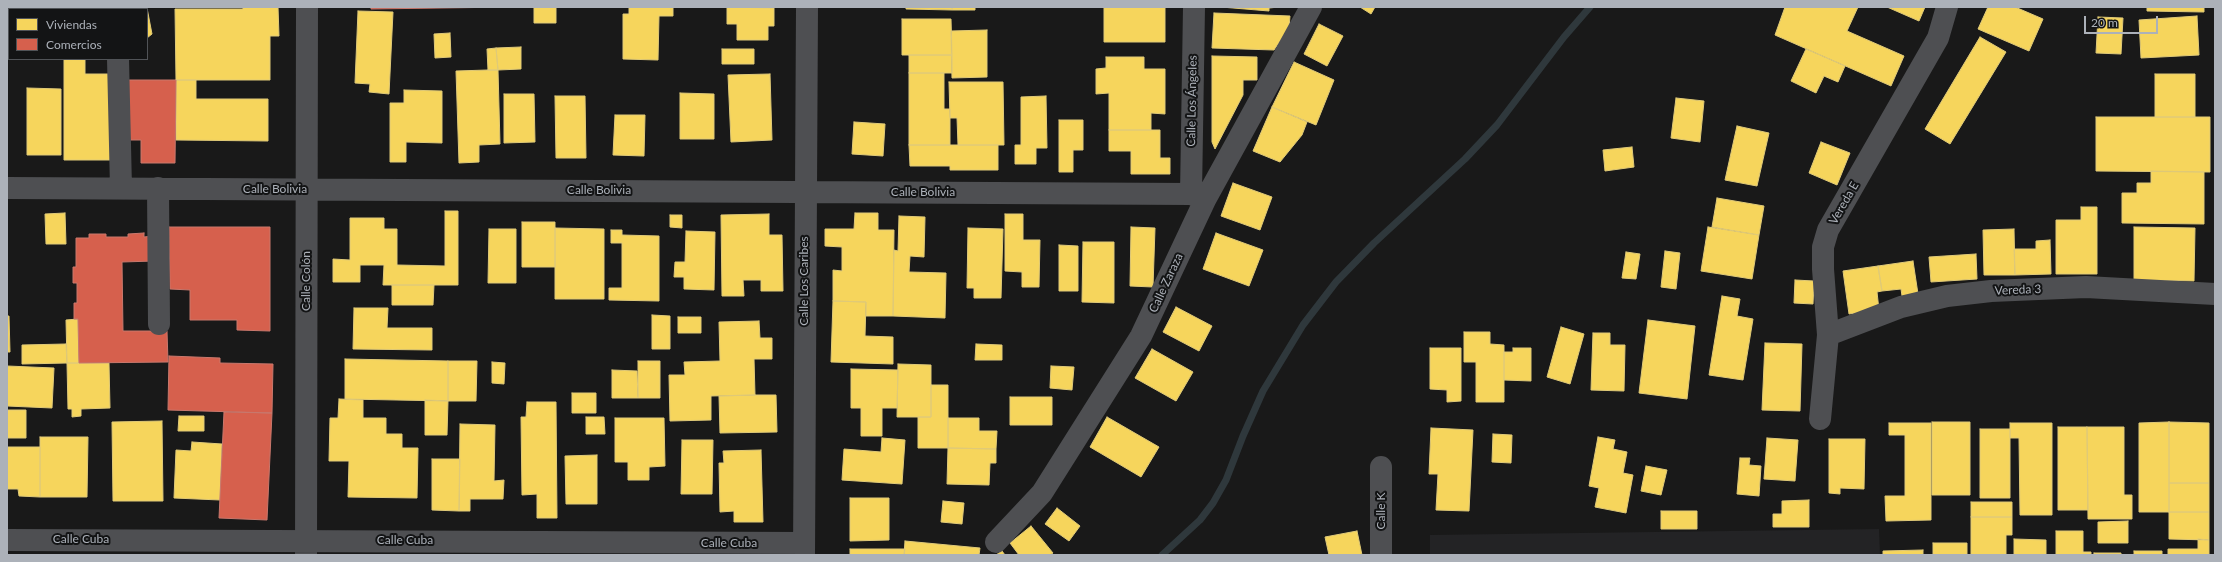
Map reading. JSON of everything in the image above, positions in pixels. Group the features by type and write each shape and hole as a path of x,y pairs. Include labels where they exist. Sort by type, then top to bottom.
{"street":[{"name":"Calle Colón","path":"306,547 307,7"},
{"name":"Calle Los Caribes","path":"804,549 807,7"},
{"name":"Calle Los Ángeles","path":"1194,7 1198,197"},
{"name":"Calle Zaraza","path":"996,542 1042,493 1141,336 1198,197 1312,7"},
{"name":"Vereda E","path":"1820,419 1828,335 1822,269 1823,247 1828,230 1938,38 1947,7"},
{"path":"118,60 121,188"},
{"name":"Calle Bolivia","path":"7,188 805,191 1198,197"},
{"path":"158,188 160,324"},
{"name":"Vereda 3","path":"1828,335 1901,307 1947,296 1991,291 2086,287 2215,294"},
{"name":"Calle K","path":"1381,468 1381,555"},
{"name":"Calle Cuba","path":"7,540 306,547 804,549"}],"shaded area":[{"path":"1879,529 1880,555 1430,555 1430,535"}],"building: Viviendas":[{"path":"64,7 113,7 113,8"},
{"path":"113,7 136,7 136,8"},
{"path":"243,7 278,7 279,36 270,36 270,80 176,80 175,9 243,9"},
{"path":"534,7 556,7 556,23 534,23"},
{"path":"629,7 673,7 673,16 659,16 658,60 623,59 623,14 629,14"},
{"path":"727,7 774,8 774,26 768,26 768,40 737,40 737,24 727,24"},
{"path":"906,7 952,7 952,10 906,9"},
{"path":"952,7 975,7 975,10 952,10"},
{"path":"1104,7 1165,7 1165,42 1104,42"},
{"path":"1221,7 1279,7 1269,8 1269,11"},
{"path":"1360,7 1375,7 1371,14"},
{"path":"1785,7 1858,7 1847,31 1904,56 1891,86 1775,35"},
{"path":"1887,7 1925,7 1919,21"},
{"path":"1988,7 2015,7 2043,19 2029,51 1978,29"},
{"path":"2147,7 2204,7 2204,12 2147,11"},
{"path":"358,11 393,12 389,94 369,92 370,84 355,83"},
{"path":"148,13 152,34 148,37"},
{"path":"1214,13 1290,16 1289,28 1274,50 1212,48"},
{"path":"2197,16 2199,55 2141,58 2139,20"},
{"path":"2098,17 2123,18 2121,54 2096,53"},
{"path":"902,19 951,19 952,55 902,55"},
{"path":"1319,24 1343,36 1327,66 1304,54"},
{"path":"987,30 987,77 952,78 951,31"},
{"path":"450,33 451,57 435,58 434,34"},
{"path":"1980,37 2006,52 1950,144 1925,129"},
{"path":"521,47 521,69 498,70 496,48"},
{"path":"496,48 498,70 488,70 487,49"},
{"path":"722,49 754,49 754,64 722,64"},
{"path":"1806,49 1845,66 1838,82 1824,76 1816,93 1791,81"},
{"path":"909,55 952,55 952,73 909,73"},
{"path":"1212,56 1257,57 1257,80 1243,80 1243,95 1215,149 1212,142"},
{"path":"1106,57 1144,57 1144,69 1165,69 1165,114 1151,113 1151,130 1109,130 1109,93 1096,94 1096,69 1106,68"},
{"path":"64,60 85,60 85,74 109,74 115,160 64,160"},
{"path":"1294,62 1334,80 1316,125 1272,107"},
{"path":"498,70 500,144 479,145 479,162 459,163 456,71"},
{"path":"909,73 944,73 944,109 950,109 950,145 909,145"},
{"path":"770,74 772,140 731,142 728,75"},
{"path":"2155,74 2195,74 2195,117 2155,117"},
{"path":"176,80 196,80 196,99 268,99 268,141 176,140"},
{"path":"949,82 1003,82 1004,145 958,145 957,118 950,118"},
{"path":"27,88 61,89 61,155 27,155"},
{"path":"404,90 442,91 442,143 406,142 406,162 390,162 390,103 404,103"},
{"path":"680,93 714,94 714,139 680,139"},
{"path":"504,94 534,94 535,142 504,143"},
{"path":"555,96 585,96 586,158 556,158"},
{"path":"1046,96 1047,148 1036,148 1036,164 1015,164 1015,145 1021,145 1021,97"},
{"path":"1676,98 1704,101 1700,142 1671,138"},
{"path":"1272,107 1307,122 1302,135 1280,162 1253,151"},
{"path":"615,115 645,115 644,156 613,155"},
{"path":"2096,117 2210,117 2210,172 2096,171"},
{"path":"1059,120 1083,120 1083,150 1073,150 1073,172 1059,172"},
{"path":"854,122 885,124 883,156 852,154"},
{"path":"1737,126 1769,133 1757,186 1725,180"},
{"path":"1109,130 1160,130 1160,158 1170,158 1170,174 1131,174 1131,151 1109,151"},
{"path":"1821,142 1850,153 1837,185 1809,173"},
{"path":"909,145 998,145 998,170 950,170 950,166 910,166"},
{"path":"1632,147 1634,167 1605,171 1603,150"},
{"path":"2151,171 2204,172 2204,224 2122,223 2122,193 2137,193 2137,183 2151,183"},
{"path":"1233,183 1272,197 1260,230 1221,216"},
{"path":"1717,198 1764,206 1759,235 1712,227"},
{"path":"2081,207 2097,207 2097,274 2056,274 2056,220 2081,220"},
{"path":"445,211 458,211 458,285 383,285 384,265 360,265 360,282 333,282 333,259 350,260 350,218 384,218 384,229 397,229 397,265 445,266"},
{"path":"65,213 66,244 46,244 45,214"},
{"path":"855,213 878,213 878,230 894,230 893,316 866,316 866,302 833,301 833,270 842,271 842,247 825,246 825,229 854,229"},
{"path":"769,214 769,235 782,235 783,291 761,291 761,280 743,280 744,296 722,296 721,215"},
{"path":"1005,214 1023,214 1023,240 1040,240 1039,287 1022,287 1022,272 1005,271"},
{"path":"670,215 682,215 682,228 670,227"},
{"path":"899,216 925,217 924,257 910,256 909,272 946,273 945,318 893,316 894,250 898,251"},
{"path":"522,222 555,222 555,267 522,267"},
{"path":"1131,227 1155,228 1153,287 1130,286"},
{"path":"1708,227 1759,235 1752,279 1701,271"},
{"path":"2134,227 2195,228 2194,281 2134,280"},
{"path":"555,228 604,229 604,299 555,299"},
{"path":"968,228 1003,229 1001,298 974,298 974,288 967,288"},
{"path":"489,229 516,229 516,283 488,283"},
{"path":"2014,229 2015,275 1984,275 1983,230"},
{"path":"611,230 622,230 622,235 659,236 659,301 609,300 609,288 622,288 622,243 611,243"},
{"path":"686,231 715,232 714,290 684,289 684,277 674,277 675,262 685,262"},
{"path":"1216,233 1263,250 1249,286 1203,269"},
{"path":"2050,240 2051,274 2015,275 2014,249 2036,249 2036,241"},
{"path":"1083,242 1114,242 1114,303 1082,302"},
{"path":"1059,245 1078,246 1078,291 1059,291"},
{"path":"1665,251 1680,253 1676,289 1661,287"},
{"path":"1626,252 1640,254 1636,279 1622,278"},
{"path":"1976,254 1977,279 1931,282 1929,257"},
{"path":"1913,261 1918,294 1902,296 1901,289 1882,291 1878,266"},
{"path":"1878,266 1882,291 1877,292 1879,310 1849,314 1843,271"},
{"path":"1795,280 1814,281 1813,304 1794,303"},
{"path":"392,285 434,285 433,305 392,305"},
{"path":"1722,296 1740,299 1737,316 1753,319 1743,380 1709,375"},
{"path":"833,301 866,302 865,336 893,337 893,364 831,362"},
{"path":"1176,307 1212,326 1199,351 1163,332"},
{"path":"354,308 388,308 387,328 432,328 432,350 353,349"},
{"path":"652,315 670,316 670,349 652,349"},
{"path":"7,316 9,316 10,352 7,352"},
{"path":"678,317 701,317 701,333 678,333"},
{"path":"78,319 79,363 67,363 66,320"},
{"path":"1648,320 1695,326 1687,399 1639,393"},
{"path":"759,321 760,338 772,338 772,359 754,359 755,395 711,396 711,420 670,421 669,375 685,375 684,362 720,361 719,322"},
{"path":"1561,327 1584,334 1570,384 1547,377"},
{"path":"1464,332 1490,332 1490,344 1504,345 1504,402 1476,402 1476,362 1464,362"},
{"path":"1593,333 1610,333 1610,345 1625,345 1624,391 1591,390"},
{"path":"1765,343 1802,344 1800,411 1762,410"},
{"path":"66,344 67,363 22,364 22,345"},
{"path":"976,344 1002,345 1002,360 975,360"},
{"path":"1430,348 1461,348 1461,401 1447,402 1447,390 1430,389"},
{"path":"1513,348 1531,348 1531,381 1504,380 1504,352 1513,352"},
{"path":"1152,349 1193,372 1176,401 1135,378"},
{"path":"345,359 448,361 448,401 345,399"},
{"path":"448,361 477,361 476,401 448,401"},
{"path":"638,361 660,361 660,398 638,398"},
{"path":"492,362 505,363 504,384 492,383"},
{"path":"67,363 109,363 110,408 81,409 81,416 72,417 72,409 68,409"},
{"path":"898,364 931,365 931,417 897,417"},
{"path":"7,366 54,368 52,408 7,406"},
{"path":"1051,366 1074,367 1072,390 1050,388"},
{"path":"851,369 898,370 897,408 882,408 882,436 861,436 861,408 851,408"},
{"path":"612,370 637,371 638,398 612,398"},
{"path":"931,385 948,385 948,448 918,448 918,417 931,417"},
{"path":"572,393 596,393 596,413 572,413"},
{"path":"776,395 777,432 720,433 719,396"},
{"path":"1010,397 1052,397 1052,425 1010,425"},
{"path":"339,399 363,400 363,418 386,418 386,434 402,434 402,448 418,448 417,498 348,497 349,461 329,461 330,418 338,418"},
{"path":"425,400 448,401 447,435 425,435"},
{"path":"527,402 556,402 557,518 537,518 537,494 522,495 521,417 526,417"},
{"path":"7,410 26,410 26,438 7,438"},
{"path":"179,416 204,416 204,431 178,431"},
{"path":"586,417 604,417 605,434 586,434"},
{"path":"1107,417 1159,447 1141,477 1090,447"},
{"path":"615,418 664,418 665,466 649,467 649,480 628,480 628,462 615,462"},
{"path":"948,418 979,418 979,431 997,431 996,449 948,448"},
{"path":"162,421 163,501 113,501 112,422"},
{"path":"1932,422 1970,422 1970,495 1932,495"},
{"path":"2169,422 2169,512 2139,512 2139,423"},
{"path":"2169,422 2209,423 2209,483 2169,483"},
{"path":"1889,423 1931,423 1931,520 1886,521 1885,496 1905,496 1905,435 1889,435"},
{"path":"2010,423 2052,423 2052,515 2020,515 2019,438 2010,438"},
{"path":"460,424 495,425 494,481 504,480 503,499 470,499 470,511 459,511"},
{"path":"2058,427 2087,427 2088,510 2058,510"},
{"path":"2087,427 2124,427 2124,495 2132,495 2132,519 2088,519"},
{"path":"1431,428 1473,430 1469,511 1436,510 1438,474 1429,474"},
{"path":"1980,429 2010,429 2010,498 1980,498"},
{"path":"1493,434 1512,435 1511,463 1492,462"},
{"path":"40,437 88,437 87,497 40,497"},
{"path":"1598,437 1615,440 1613,449 1627,452 1623,473 1633,475 1626,513 1595,507 1599,488 1589,486"},
{"path":"882,438 905,440 902,484 842,480 844,449 881,452"},
{"path":"1767,438 1798,440 1795,481 1764,479"},
{"path":"1829,439 1865,439 1864,489 1840,488 1840,494 1829,493"},
{"path":"682,440 713,440 712,494 681,494"},
{"path":"192,442 222,444 220,500 174,498 176,450 191,451"},
{"path":"7,447 40,447 40,497 19,496 18,489 7,489"},
{"path":"948,448 996,449 996,463 990,463 989,485 947,484"},
{"path":"761,450 763,522 734,522 734,511 720,512 719,463 724,463 723,451"},
{"path":"597,455 597,504 566,504 565,456"},
{"path":"1740,458 1750,458 1749,465 1761,466 1759,496 1737,494"},
{"path":"432,459 460,459 459,511 432,510"},
{"path":"1646,466 1667,470 1661,495 1641,491"},
{"path":"2169,483 2209,483 2209,512 2169,512"},
{"path":"850,498 889,498 889,540 850,541"},
{"path":"1809,500 1809,527 1773,527 1773,514 1782,514 1782,501"},
{"path":"943,501 964,503 962,524 941,522"},
{"path":"1971,502 2012,502 2012,517 1971,517"},
{"path":"1057,508 1080,526 1069,541 1045,524"},
{"path":"1661,511 1697,511 1697,529 1661,529"},
{"path":"2169,512 2209,512 2209,540 2169,539"},
{"path":"1971,517 2012,517 2012,535 2006,535 2006,555 1971,555"},
{"path":"2128,521 2128,543 2098,543 2098,522"},
{"path":"1031,526 1053,553 1050,555 1019,555 1010,543"},
{"path":"1357,531 1362,555 1329,555 1325,537"},
{"path":"2056,531 2083,531 2083,552 2091,552 2091,555 2056,555"},
{"path":"2014,539 2046,540 2046,555 2014,555"},
{"path":"2198,539 2209,540 2209,555 2168,555 2168,549 2198,549"},
{"path":"905,541 980,548 979,555 904,555"},
{"path":"1933,543 1967,543 1967,555 1933,555"},
{"path":"850,549 905,549 904,555 850,555"},
{"path":"1923,550 1923,555 1883,555 1883,551"},
{"path":"1002,551 1005,555 996,555"},
{"path":"2134,551 2162,551 2162,555 2134,555"},
{"path":"2094,553 2121,553 2121,555 2094,555"}],"building: Comercios":[{"path":"371,7 510,7 371,9"},
{"path":"128,80 176,80 175,163 141,163 141,140 128,140"},
{"path":"169,227 270,227 270,331 237,330 237,320 190,320 190,290 170,289"},
{"path":"144,233 144,237 153,236 154,261 122,262 123,331 167,331 168,362 79,363 78,319 74,319 74,303 77,303 77,283 73,283 73,267 76,267 76,238 89,238 89,234 106,234 106,237 128,237 128,234"},
{"path":"169,356 220,358 220,363 273,364 272,413 168,410"},
{"path":"224,412 272,413 267,520 219,518"}],"waterway":[{"path":"1162,555 1200,520 1213,503 1226,480 1263,391 1303,325 1336,282 1374,243 1465,159 1497,125 1564,37 1590,7"}]}
